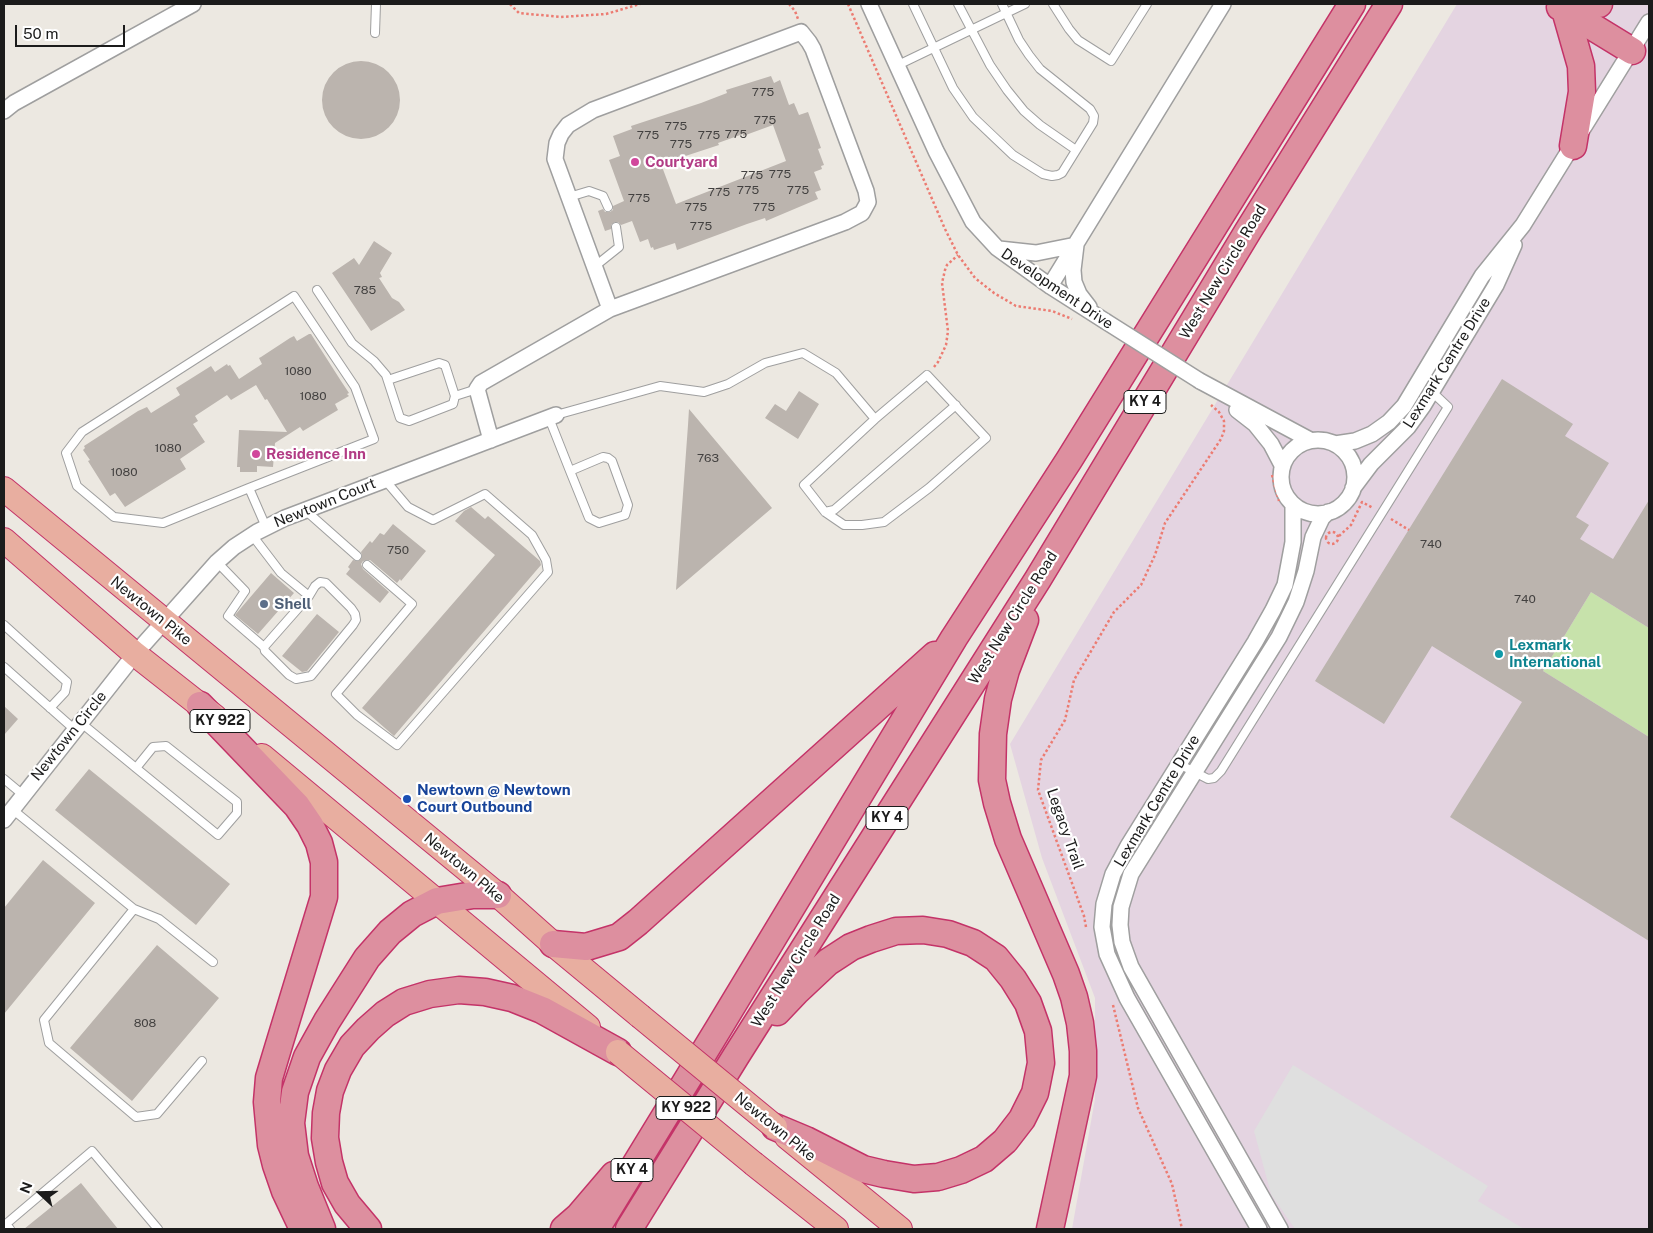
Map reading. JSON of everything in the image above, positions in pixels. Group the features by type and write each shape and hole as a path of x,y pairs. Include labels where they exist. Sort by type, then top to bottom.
{"highway":[{"name":"West New Circle Road","path":"596,1229 954,638 1080,443 1352,4"},
{"name":"West New Circle Road","path":"629,1229 736,1056 1038,579 1248,231 1389,4"},
{"path":"1360,50 1406,4"},
{"path":"1560,7 1599,4"},
{"path":"1560,7 1632,51"},
{"path":"1560,7 1581,66 1582,92 1572,146"},
{"name":"Newtown Pike","path":"4,489 498,895 553,944 900,1229"},
{"name":"KY 922","path":"4,540 135,654 200,705 618,1052 836,1229"},
{"path":"1038,579 1021,634 1006,670 998,700 993,734 992,780 1008,839 1066,974 1080,1023 1083,1076 1050,1229"},
{"path":"553,944 586,948 619,937 954,638"},
{"path":"200,705 297,806 310,825 324,862 324,897 269,1078 268,1102 271,1145 285,1191 303,1229"},
{"path":"322,1229 304,1187 295,1156 291,1123 295,1092 304,1066 327,1021 367,958 390,932 412,914 437,901 473,895 498,895"},
{"path":"736,1056 796,992 828,962 871,938 896,931 923,930 948,934 973,943 996,958 1014,979 1028,1003 1038,1030 1041,1063 1035,1093 1022,1119 1005,1141 984,1159 961,1170 938,1176 914,1179 863,1169 806,1140 775,1127"},
{"path":"368,1229 347,1204 335,1182 325,1138 326,1113 330,1091 338,1070 352,1046 385,1014 404,1002 430,994 459,990 485,992 512,998 542,1010 618,1052"},
{"path":"564,1229 579,1216 669,1110"}],"street":[{"path":"4,111 14,103 192,4"},
{"name":"Development Drive","path":"869,4 936,151 973,222 997,248 1050,286 1200,381 1310,440"},
{"path":"1050,286 1223,4"},
{"name":"Lexmark Centre Drive","path":"1353,488 1372,464 1408,427 1426,386 1496,284 1523,225 1649,22"},
{"path":"492,440 477,389 481,383 610,309 845,222 862,213 868,202 866,191 809,42 801,32 593,110 568,125 556,143 555,159 610,309"},
{"path":"997,248 1036,253 1076,245"},
{"path":"1076,245 1073,270 1074,282 1085,303 1105,321"},
{"name":"Development Drive","path":"1200,381 1255,424 1271,444 1276,467"},
{"name":"Lexmark Centre Drive","path":"1335,444 1354,441 1372,434 1389,422 1426,386"},
{"name":"Newtown Court","path":"135,654 217,562 252,535 266,527 305,510 552,417"},
{"path":"1310,440 1327,440 1335,444 1344,450 1354,468 1353,488 1344,504 1328,512 1316,514 1287,506 1286,496 1276,467 1298,445 1310,440"},
{"name":"Lexmark Centre Drive","path":"1259,1229 1127,998 1107,954 1102,927 1104,904 1113,874 1255,642 1285,585 1293,542 1287,506"},
{"name":"Lexmark Centre Drive","path":"1280,1229 1131,967 1122,942 1120,925 1121,907 1131,874 1279,637 1296,602 1306,571 1313,537 1322,518 1328,512"},
{"name":"Newtown Circle","path":"8,814 135,654"}],"lane":[{"path":"375,33 376,4"},
{"path":"913,4 953,88 973,117 1012,155 1043,174 1052,176 1062,173 1093,123 1094,116 1090,109 1040,69 1019,40 1002,4"},
{"path":"958,4 990,66 1007,90 1024,111 1040,125 1076,150"},
{"path":"898,65 1025,4"},
{"path":"1053,4 1078,40 1111,61 1147,4"},
{"path":"568,197 589,191 603,196 608,207"},
{"path":"594,267 606,260 619,247 616,227"},
{"path":"317,290 352,343 374,361 386,375 400,418 409,421 453,404 456,396 445,365 439,363 388,380"},
{"path":"294,296 355,387 374,439 249,488 163,523 114,517 77,486 66,453 82,432 294,296"},
{"path":"570,471 603,457 612,461 628,506 625,515 599,523 589,518 570,471 552,417 660,386 704,392 728,384 765,363 803,353 836,373 875,419"},
{"path":"927,375 956,406 986,438 929,488 884,522 862,525 844,524 825,512 804,485 875,419 927,375"},
{"path":"1179,764 1208,779 1214,778 1221,771 1448,407 1426,386"},
{"path":"456,396 477,389"},
{"path":"825,512 834,510 956,406"},
{"path":"367,565 412,604 336,694 357,715 397,745 548,572 546,560 532,535 485,494 433,520 408,507 385,480"},
{"path":"249,488 266,527"},
{"path":"305,510 354,553"},
{"path":"252,535 281,573 309,596"},
{"path":"217,562 245,591 228,616 264,647 265,651 296,679 311,676 353,625 356,620 356,614 326,583 320,582 264,647"},
{"path":"4,625 67,682 65,692 50,708"},
{"path":"4,667 50,708 136,768 218,835 237,813 237,802 166,746 153,747 136,768"},
{"path":"4,779 22,794"},
{"path":"8,814 134,909 159,918 213,962"},
{"path":"134,909 44,1020 49,1043 136,1117 157,1114 202,1061"},
{"path":"10,1229 6,1224 92,1151 158,1229"}],"path":[{"path":"510,4 519,13 561,17 606,14 640,4"},
{"path":"927,375 938,362 946,345 948,331 942,284 948,265 958,255"},
{"path":"1206,402 1218,412 1224,421 1230,421"},
{"name":"Legacy Trail","path":"1088,934 1084,916 1038,790 1041,760 1065,720 1074,680 1114,612 1141,585 1155,555 1165,523 1221,439 1224,431 1224,421"},
{"path":"1276,467 1287,506"},
{"path":"1338,536 1336,532 1330,531 1327,534 1326,540 1333,544 1338,540 1338,536 1351,526 1362,502 1375,509"},
{"path":"1391,519 1409,530"},
{"path":"1111,1000 1138,1108 1172,1184 1182,1229"}],"shaded area":[{"name":"Lexmark International","path":"1457,4 1649,4 1649,1229 1072,1229 1095,1099 1095,998 1042,858 1010,744"},
{"path":"1293,1065 1488,1186 1478,1201 1524,1229 1295,1229 1271,1194 1254,1131"}],"green space":[{"path":"1591,592 1649,628 1649,737 1543,671"}],"building":[{"path":"361,61 376,64 393,78 397,85 400,100 397,115 383,132 376,136 361,139 346,136 329,122 325,115 322,100 325,85 339,68 346,64"},
{"name":"Courtyard","path":"771,76 774,83 780,80 789,105 794,103 799,115 808,112 821,148 818,149 824,165 821,166 822,169 814,172 821,190 815,192 818,199 766,221 765,218 677,250 675,243 654,250 653,247 651,248 648,239 640,242 632,221 621,225 615,222 611,225 611,229 605,231 598,211 603,209 605,212 610,212 613,210 613,206 624,201 609,160 620,156 613,136 632,129 631,126 727,93 726,90","holes":["773,125 786,161 676,204 661,164"]},
{"path":"374,241 392,253 380,273 382,277 379,278 392,298 399,302 405,310 371,331 332,273 354,258 359,265"},
{"path":"311,334 349,393 347,394 349,396 335,404 338,410 303,431 300,427 275,443 273,467 257,466 257,472 240,472 240,467 237,467 239,430 287,432 256,385 231,400 227,395 195,416 198,421 193,424 205,442 180,459 186,469 125,507 115,493 110,496 88,461 90,460 83,450 84,446 138,411 147,407 151,413 180,395 176,388 211,366 215,372 227,364 228,366 230,365 239,379 262,364 259,358 290,338 294,336 297,341"},
{"name":"Lexmark International","path":"1502,379 1573,424 1565,436 1609,463 1576,517 1589,525 1580,539 1613,559 1649,500 1649,628 1591,592 1543,671 1649,737 1649,941 1450,817 1522,702 1432,646 1384,724 1315,681"},
{"path":"799,391 819,404 798,439 765,418 775,404 786,411"},
{"path":"689,409 772,508 676,590 688,425"},
{"path":"471,507 485,519 488,516 540,561 541,565 394,736 362,708 495,555 455,521 464,511"},
{"path":"393,524 426,551 401,581 400,579 397,583 370,560 363,561 361,564 363,569 389,592 380,603 346,574 353,560 358,561 361,559 361,552 370,541 372,543 380,533 384,535"},
{"name":"Shell","path":"271,573 294,593 258,634 235,615"},
{"path":"317,614 339,632 307,671 302,672 282,656"},
{"path":"4,706 18,719 4,735"},
{"path":"89,769 230,884 196,925 55,810"},
{"path":"43,860 95,903 4,1014 4,908"},
{"path":"157,945 219,998 132,1101 70,1048"},
{"path":"81,1183 118,1229 24,1229"}],"place":[{"name":"Courtyard","path":"635,162"},
{"name":"Residence Inn","path":"256,454"},
{"name":"Shell","path":"264,604"},
{"name":"Lexmark International","path":"1499,654"},
{"name":"Newtown @ Newtown Court Outbound","path":"407,799"}]}
